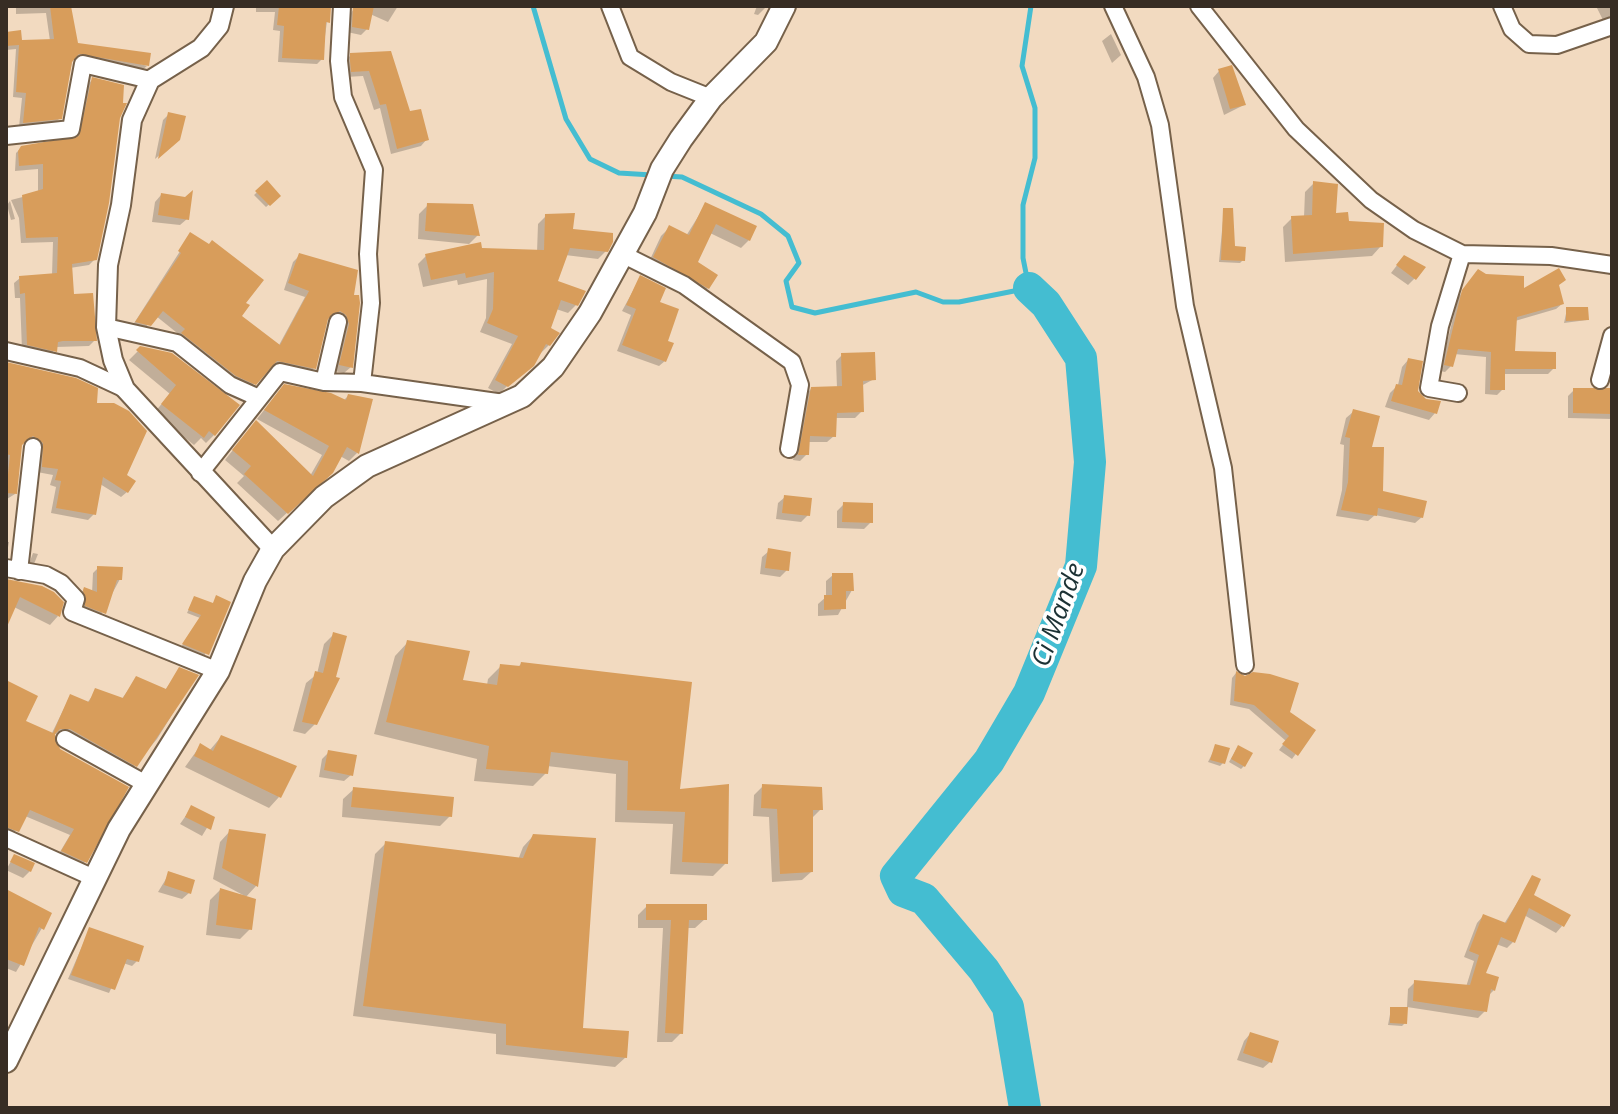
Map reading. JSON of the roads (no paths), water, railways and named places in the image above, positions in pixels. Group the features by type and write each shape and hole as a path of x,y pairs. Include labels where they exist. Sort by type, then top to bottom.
{"main road":[{"path":"6,1061 94,878 146,784 218,671 251,590 273,549 324,497 367,466 505,404 532,389 553,367 590,313 649,204 662,169 711,98 766,42 784,6"}],"street":[{"path":"224,6 219,26 201,48 150,80 132,120 121,205 108,265 106,327 113,360 125,389 273,549"},
{"path":"342,6 339,61 343,97 374,170 368,254 371,303 362,383"},
{"path":"610,6 630,57 671,82 711,98"},
{"path":"1113,6 1146,77 1160,125 1185,306 1223,468 1245,665"},
{"path":"1199,6 1296,129 1360,190 1414,230 1462,254 1551,256 1612,265"},
{"path":"1502,6 1512,29 1529,44 1557,45 1612,26"},
{"path":"6,136 71,129 83,64 150,80"},
{"path":"622,254 684,285 792,362 800,385 789,449"},
{"path":"1458,393 1429,388 1440,326 1462,254"},
{"path":"324,382 338,322"},
{"path":"106,327 177,343 230,385 259,398"},
{"path":"1600,380 1612,336"},
{"path":"6,351 80,368 125,389"},
{"path":"200,473 280,372 324,382 362,383 505,404"},
{"path":"33,447 12,570 46,575 61,583 76,599 72,612 218,671"},
{"path":"65,739 146,784"},
{"path":"6,838 94,878"}],"waterway":[{"path":"533,6 566,119 590,159 619,173 652,175"},
{"path":"665,176 682,177 761,214 788,236 799,263 786,281 792,307 815,313 916,292 943,302 959,302 1029,288 1023,258 1023,205 1035,158 1035,108 1022,66 1031,6"},
{"name":"Ci Mande","path":"1025,1108 1008,1007 984,970 924,899 903,891 896,876 989,761 1029,693 1081,566 1090,462 1081,358 1046,304 1029,288"}]}
